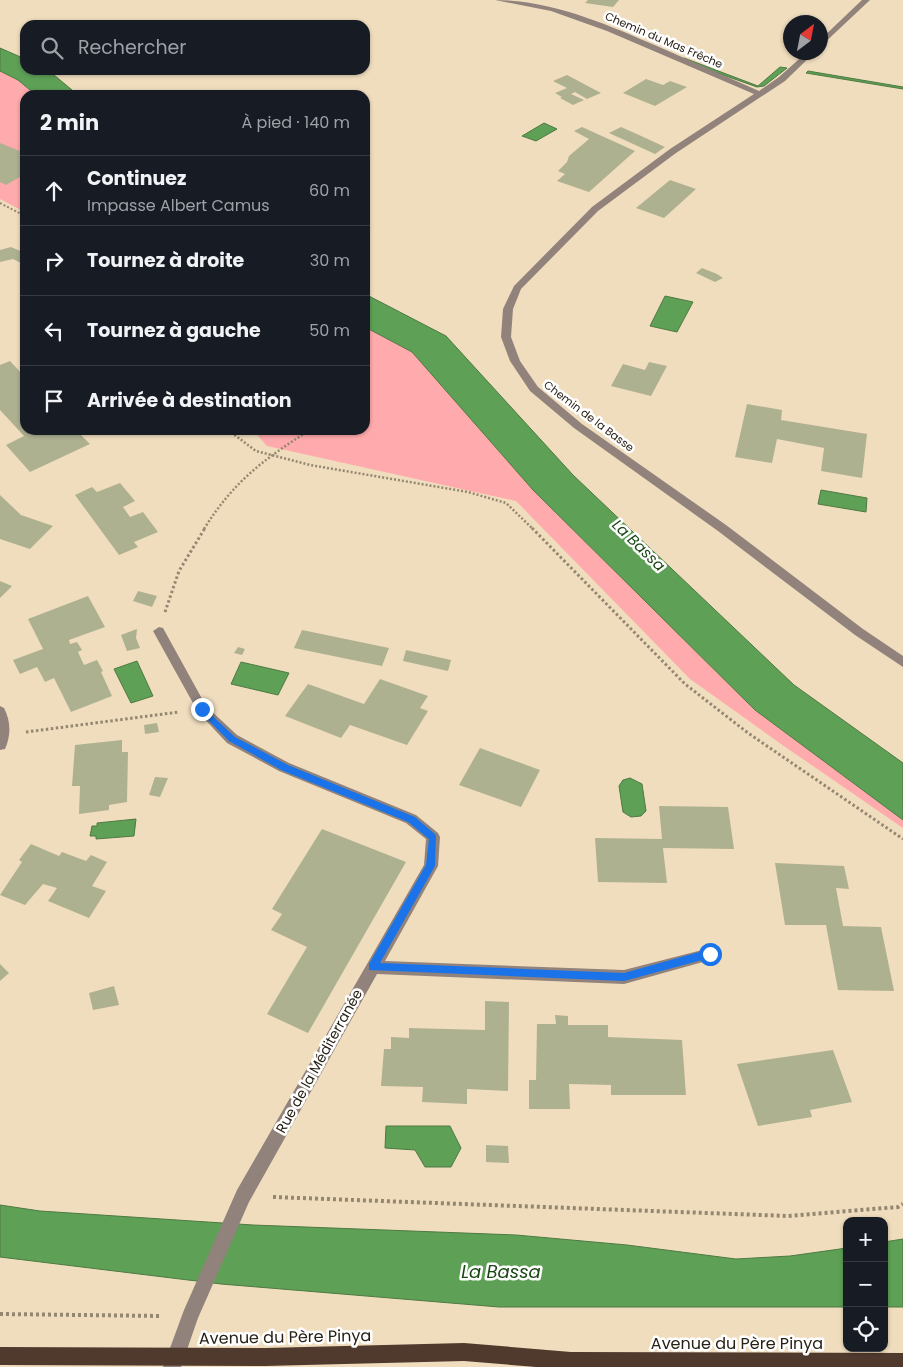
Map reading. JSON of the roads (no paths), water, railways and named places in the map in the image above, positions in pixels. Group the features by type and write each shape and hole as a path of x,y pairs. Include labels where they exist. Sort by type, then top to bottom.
{"main road":[{"name":"Avenue du Père Pinya","path":"0,1356 173,1362 265,1362 464,1352 570,1360 903,1362"},
{"name":"Avenue du Père Pinya","path":"529,1367 570,1360"}],"street":[{"name":"Chemin du Mas Frêche","path":"499,0 552,9 610,29 760,94"},
{"path":"828,38 866,0"},
{"name":"Chemin de la Basse","path":"803,60 782,79 673,151 595,209 517,288 508,309 506,336 514,361 534,389 570,420 722,528 859,632 903,662"},
{"name":"Rue de la Méditerranée","path":"159,631 202,709 232,739 284,767 412,819 433,837 431,866 243,1196 190,1316 173,1362"},
{"path":"0,712 2,740"},
{"path":"372,967 624,977 710,954"}],"water":[{"path":"0,48 20,57 20,75 54,75 72,90 30,90 18,80 0,71"},
{"path":"684,58 758,86 780,67 787,68 764,86 757,87 681,60"},
{"path":"808,71 903,87 903,89 806,73"},
{"path":"544,123 557,129 536,141 522,136"},
{"path":"665,296 693,302 677,332 650,326"},
{"path":"370,297 446,336 573,475 794,685 903,763 903,820 755,710 533,490 412,352 370,330"},
{"path":"821,490 867,498 866,512 818,504"},
{"path":"137,661 153,696 131,703 114,669"},
{"path":"241,662 289,673 278,695 231,684"},
{"path":"630,778 642,784 646,811 641,816 631,817 623,812 619,786 623,780"},
{"path":"136,819 134,836 96,839 96,836 90,836 92,826 97,826 97,823"},
{"path":"386,1126 450,1126 461,1148 451,1167 425,1167 415,1150 385,1148"},
{"name":"La Bassa","path":"0,1205 40,1211 253,1225 516,1235 627,1245 736,1259 790,1256 843,1249 843,1307 499,1307 221,1284 0,1257"},
{"path":"903,1239 903,1307 888,1307 888,1241"}]}
